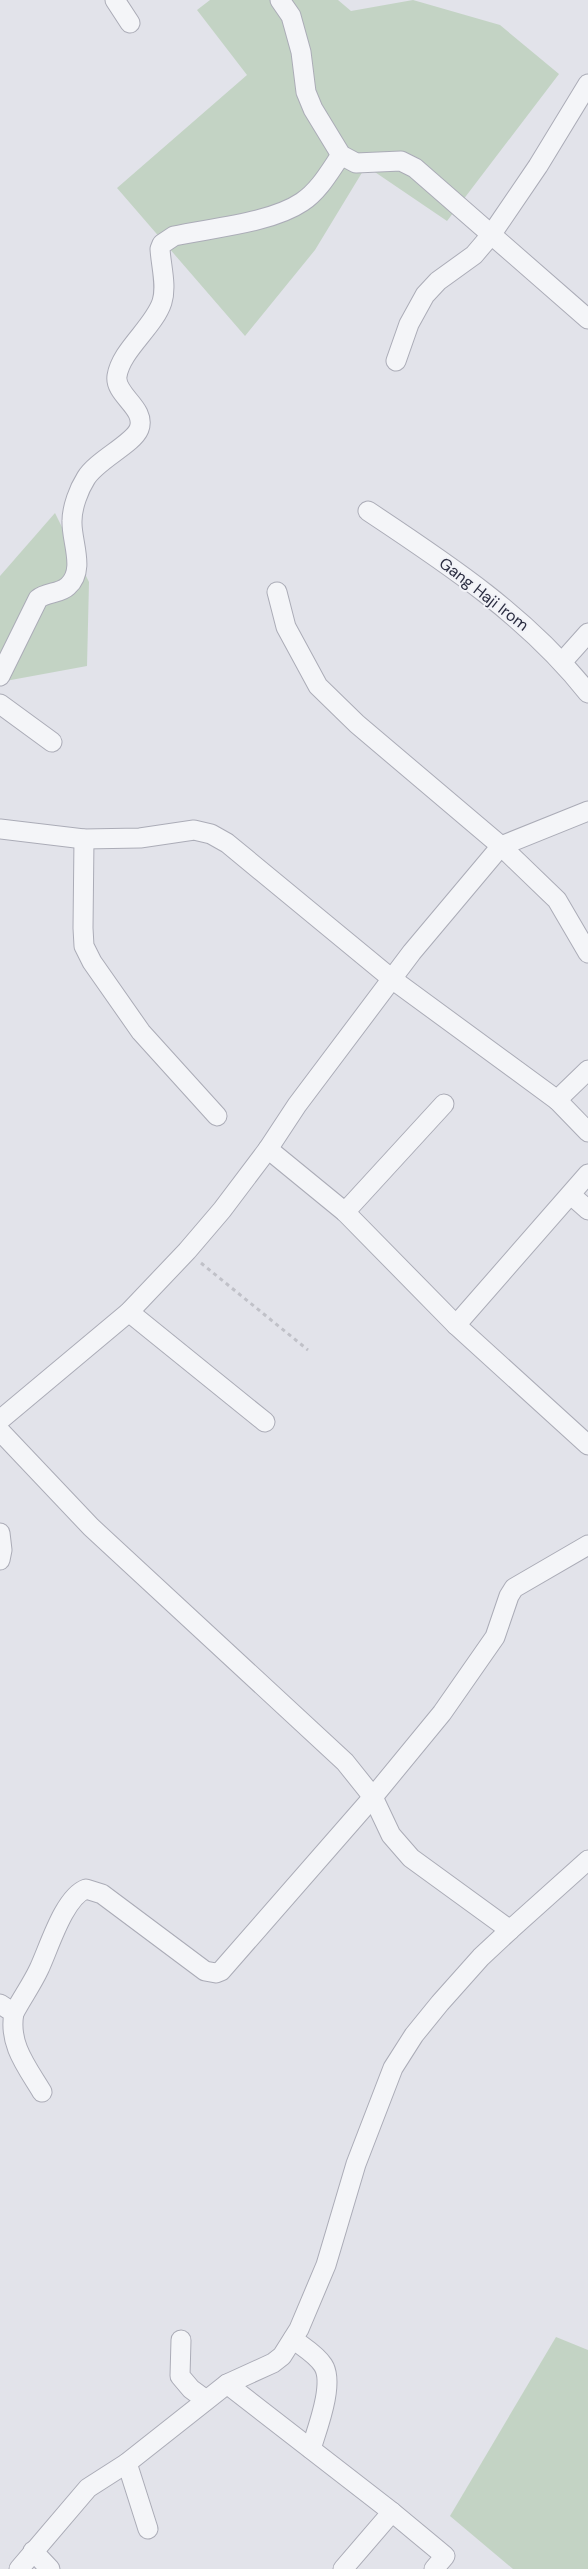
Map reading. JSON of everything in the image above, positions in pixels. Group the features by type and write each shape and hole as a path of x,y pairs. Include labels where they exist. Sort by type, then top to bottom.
{"street":[{"path":"115,0 130,23"},
{"path":"280,0 291,16 301,52 306,92 313,109 341,155 356,163 401,161 415,168 588,319"},
{"path":"396,361 408,324 425,295 438,281 474,255 492,235 538,166 588,84"},
{"path":"0,676 38,599 66,588 76,576 77,567 72,520 76,500 87,476 139,430 140,421 137,411 118,385 116,377 122,363 163,300 160,249 162,244 174,236 273,216 303,202 325,179 341,155"},
{"name":"Gang Haji Irom","path":"368,510 462,574 529,629 563,661 588,693"},
{"path":"278,592 286,627 318,686 357,724 501,846 557,900 588,953"},
{"path":"563,661 588,633"},
{"path":"0,704 52,742"},
{"path":"0,1420 129,1312 187,1251 222,1210 268,1150 298,1105 392,979 501,846 588,811"},
{"path":"0,829 84,839 140,838 194,830 211,834 227,843 392,979 557,1100 588,1132"},
{"path":"84,839 84,946 92,962 141,1032 217,1116"},
{"path":"557,1100 588,1070"},
{"path":"345,1212 444,1104"},
{"path":"268,1150 345,1212 456,1324 588,1445"},
{"path":"456,1324 588,1174"},
{"path":"571,1195 588,1210"},
{"path":"129,1312 265,1422"},
{"path":"0,1431 91,1527 345,1762 373,1797 391,1835 410,1858 510,1930"},
{"path":"0,1533 2,1550 0,1560"},
{"path":"42,2092 17,2051 7,2008 38,1970 62,1918 75,1896 86,1889 102,1894 205,1971 216,1973 221,1971 373,1797 442,1713 489,1646 514,1588 588,1545"},
{"path":"19,2569 88,2488 127,2464 227,2384 274,2363 282,2356 293,2339 326,2265 356,2164 393,2068 414,2035 481,1957 588,1860"},
{"path":"293,2339 315,2355 324,2366 327,2376 326,2392 311,2449"},
{"path":"181,2340 180,2376 191,2389 206,2400"},
{"path":"227,2384 392,2512 445,2556 434,2569"},
{"path":"127,2464 148,2529"},
{"path":"343,2569 392,2512"},
{"path":"33,2552 50,2569"}],"path":[{"path":"187,1251 308,1350"}],"green space":[{"path":"210,0 338,0 351,11 413,0 500,25 559,74 447,221 366,166 315,250 245,336 117,188 247,75 197,10"},
{"path":"55,513 89,582 87,666 0,682 0,576"},
{"path":"556,2337 588,2350 588,2569 513,2569 450,2516"}]}
